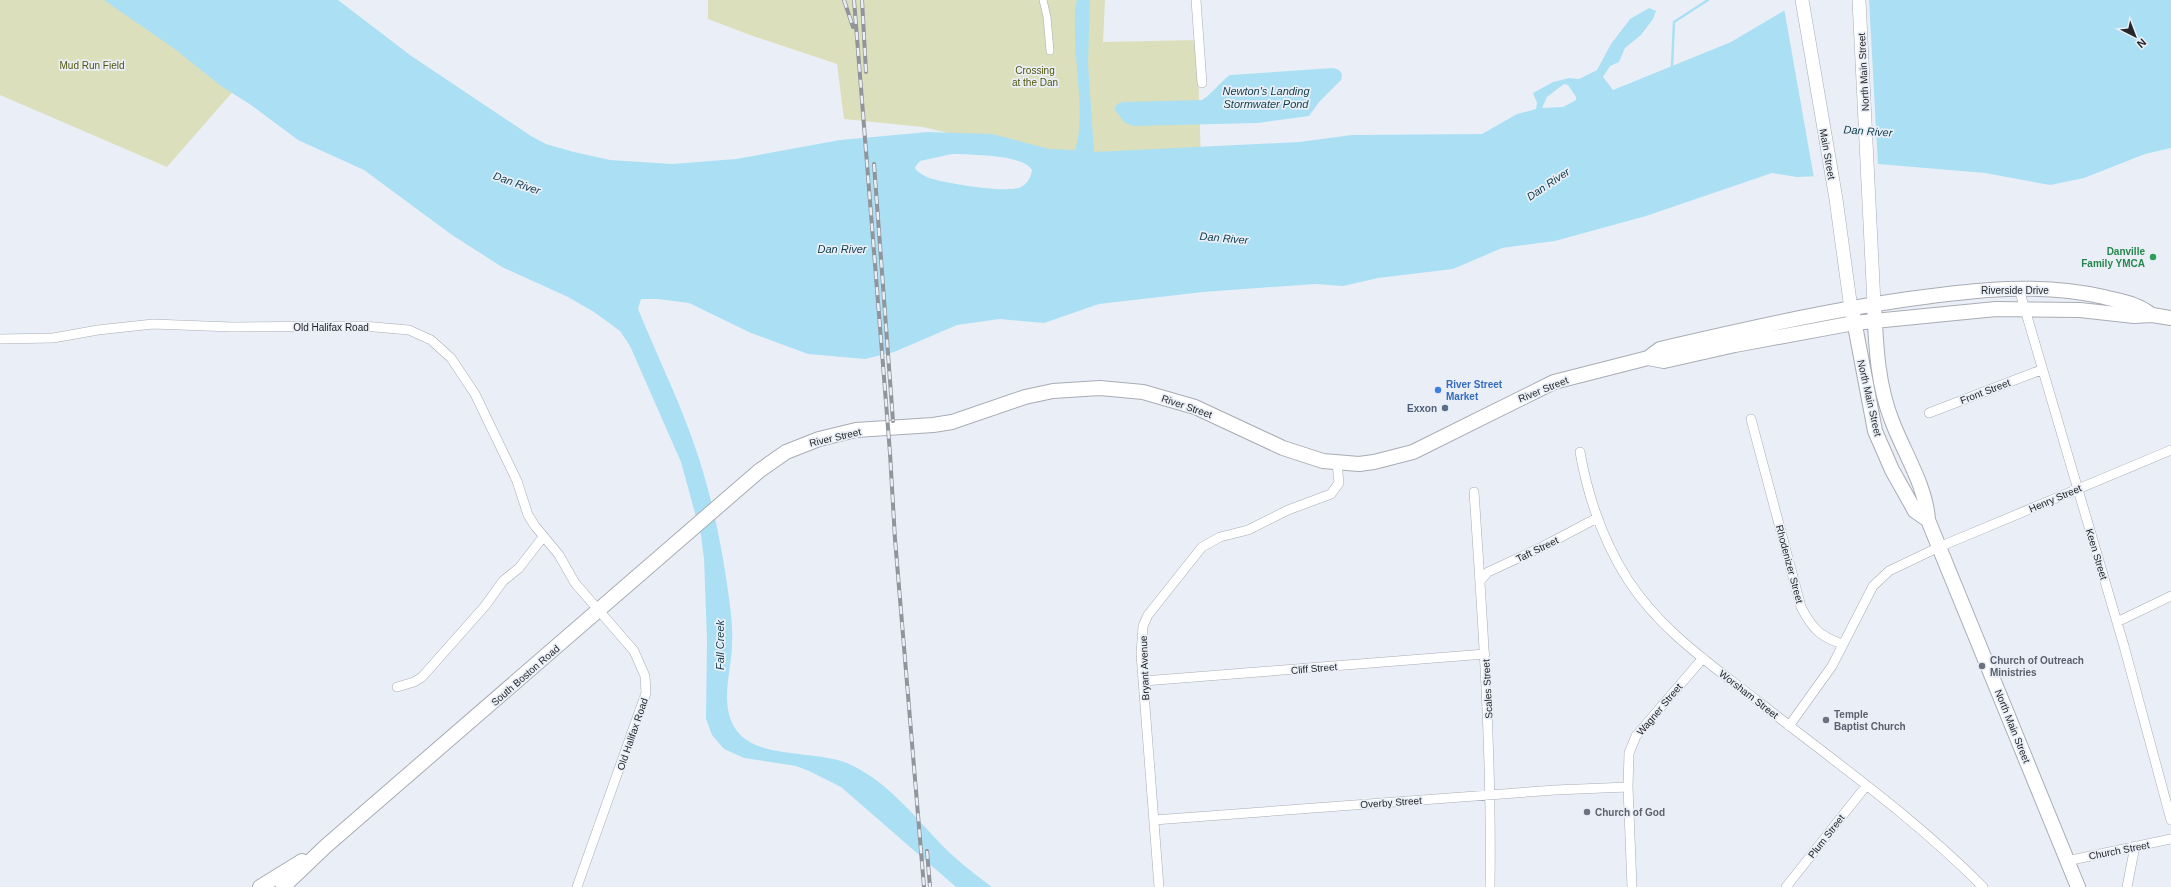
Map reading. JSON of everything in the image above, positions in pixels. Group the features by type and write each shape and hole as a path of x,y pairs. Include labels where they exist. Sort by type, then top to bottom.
{"main road":[{"name":"Main Street","path":"1802,0 1836,199 1851,309"},
{"name":"North Main Street","path":"1860,0 1874,321 1878,369 1883,394 1891,420 1927,504 1928,520 2078,887"},
{"name":"Riverside Drive","path":"1874,304 1982,289 2046,289 2081,293 2139,306 2152,315"},
{"name":"River Street","path":"722,503 774,460 802,444 856,430 933,426 952,422 1025,397 1079,388 1120,389 1166,398 1218,416 1303,456 1337,463 1374,462 1413,452 1554,382 1648,358 1660,349 1874,304"},
{"name":"North Main Street","path":"1851,309 1876,431 1892,470 1915,511 1928,520"},
{"name":"Riverside Drive","path":"1874,321 1996,309 2080,310 2134,316 2152,315 2171,318"},
{"name":"River Street","path":"1648,358 1664,361 1742,344 1854,323 1874,321"},
{"name":"South Boston Road","path":"283,887 326,846 722,503"},
{"name":"South Boston Road","path":"260,887 326,846"}],"street":[{"path":"1043,0 1050,51"},
{"path":"1196,0 1202,83"},
{"name":"Keen Street","path":"2019,289 2041,370 2117,622 2171,820"},
{"name":"Old Halifax Road","path":"0,339 53,338 98,330 153,324 232,327 363,326 400,329 423,335 441,347 472,388 517,481 528,515 543,538 558,555 575,583 634,651 643,670 647,684 640,713 577,887"},
{"name":"Front Street","path":"1929,413 2041,370"},
{"name":"Rhodenizer Street","path":"1751,419 1801,606 1815,630 1823,637 1842,644"},
{"name":"Henry Street","path":"1842,644 1861,607 1879,580 1903,563 2171,450"},
{"name":"Worsham Street","path":"1580,452 1587,488 1597,518 1616,561 1642,599 1663,623 1703,658 1935,840 1983,887"},
{"name":"Bryant Avenue","path":"1159,887 1141,654 1143,626 1153,606 1175,583 1202,547 1215,539 1248,530 1288,510 1332,494 1339,483 1337,463"},
{"name":"Scales Street","path":"1474,492 1485,654 1490,794 1490,887"},
{"name":"Taft Street","path":"1480,581 1488,572 1542,547 1597,518"},
{"path":"397,687 414,682 422,677 485,606 503,581 519,568 543,538"},
{"path":"2117,622 2171,596"},
{"path":"1789,726 1823,681 1842,644"},
{"name":"Cliff Street","path":"1144,681 1485,654"},
{"name":"Wagner Street","path":"1632,887 1628,787 1629,753 1636,736 1703,658"},
{"name":"Plum Street","path":"1786,887 1866,786"},
{"name":"Overby Street","path":"1154,820 1490,794 1628,787"},
{"name":"Church Street","path":"2067,861 2171,839"},
{"path":"2127,887 2135,846"}],"green space":[{"name":"Mud Run Field","path":"0,0 109,0 236,88 167,167 0,95"},
{"name":"Crossing at the Dan","path":"708,0 1105,0 1103,42 1197,40 1201,161 1013,148 923,127 844,119 837,64 750,35 708,19"}],"water":[{"name":"Dan River","path":"104,0 338,0 410,55 531,136 546,144 610,160 672,164 736,159 840,140 928,132 992,134 1049,149 1075,150 1080,123 1075,42 1075,7 1077,0 1090,0 1088,64 1094,152 1299,142 1352,135 1482,134 1517,114 1536,109 1537,103 1533,93 1553,82 1569,78 1579,79 1597,70 1611,44 1630,19 1649,8 1656,11 1653,19 1641,35 1625,48 1619,62 1610,66 1603,77 1613,90 1731,42 1802,0 2171,0 2171,148 2145,154 2084,178 2050,185 1985,173 1878,164 1843,175 1797,177 1772,173 1646,216 1555,241 1502,248 1453,269 1378,278 1343,286 1316,284 1203,292 1099,304 1044,323 1000,319 957,325 894,352 865,359 808,354 751,333 689,303 658,299 641,299 638,309 687,424 705,479 715,518 732,620 731,654 727,688 728,710 731,721 737,731 746,740 759,746 788,753 834,759 847,763 873,778 896,797 951,853 992,887 956,887 841,787 796,766 744,758 724,749 712,735 706,719 707,640 704,559 701,535 681,462 630,346 620,331 594,312 568,297 502,267 452,235 364,170 298,140 251,105 221,86 176,50","holes":["1564,84 1568,85 1576,97 1576,100 1563,107 1542,108 1547,97","952,154 983,155 1007,158 1027,165 1032,170 1032,173 1027,182 1021,187 1014,189 990,189 937,180 927,177 916,170 915,167 920,161"]},
{"name":"Newton's Landing Stormwater Pond","path":"1333,68 1339,70 1342,74 1341,80 1320,101 1309,116 1258,123 1134,126 1125,123 1114,109 1117,104 1123,102 1202,100 1230,75"}],"pier":[{"path":"1798,0 1869,0 1878,166 1844,177 1814,178 1784,8"}],"waterway":[{"path":"1672,67 1674,22 1708,0"}],"railway":[{"path":"844,0 853,27"},
{"path":"854,0 890,453 895,539 924,887"},
{"path":"862,0 866,72"},
{"path":"874,164 893,421"},
{"path":"927,851 930,887"}],"place":[{"name":"Danville Family YMCA","path":"2153,257"},
{"name":"River Street Market","path":"1438,390"},
{"name":"Exxon","path":"1445,408"},
{"name":"Church of Outreach Ministries","path":"1982,666"},
{"name":"Temple Baptist Church","path":"1826,720"},
{"name":"Church of God","path":"1587,812"}],"water label":[{"name":"Fall Creek","path":"720,645"}]}
